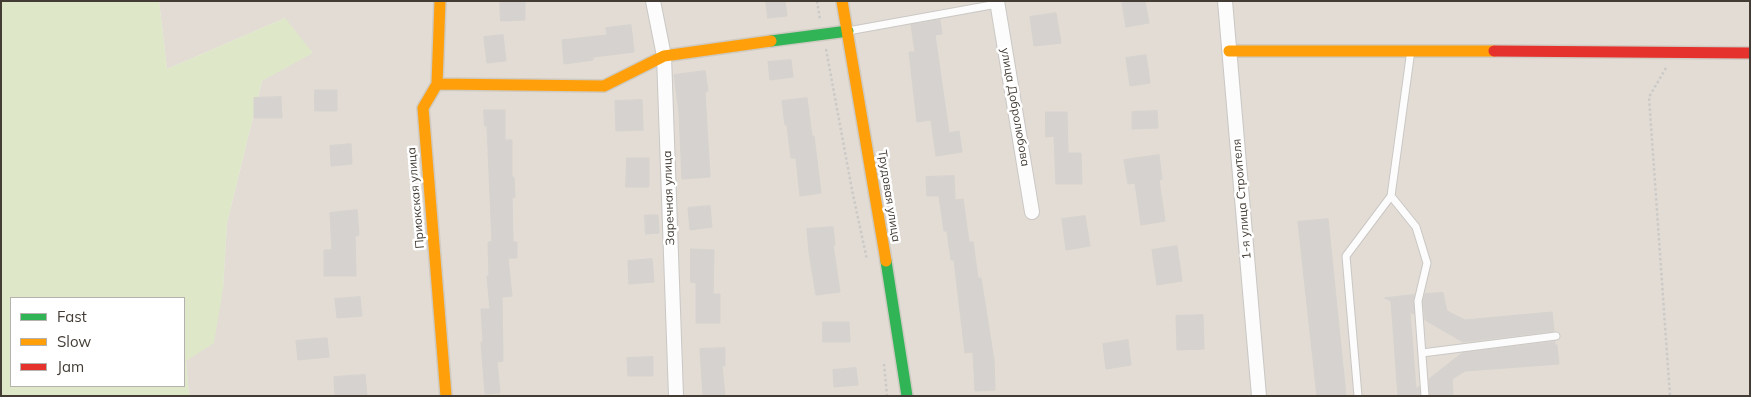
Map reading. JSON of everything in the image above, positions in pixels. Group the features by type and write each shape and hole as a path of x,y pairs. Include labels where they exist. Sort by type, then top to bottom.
{"street":[{"name":"Приокская улица","path":"440,1 437,84 423,108 446,396"},
{"name":"Заречная улица","path":"653,1 664,56 676,396"},
{"name":"Трудовая улица","path":"842,1 907,396"},
{"name":"1-я улица Строителя","path":"1225,1 1259,396"},
{"name":"улица Добролюбова","path":"997,2 1032,212"},
{"path":"437,84 604,86 664,56 848,31"},
{"path":"1229,51 1411,50 1750,53"}],"lane":[{"path":"848,31 997,2"},
{"path":"1358,396 1346,256 1391,196 1411,50"},
{"path":"1391,196 1416,227 1427,262 1418,302 1425,396"},
{"path":"1422,353 1556,336"}],"path":[{"path":"817,1 839,110 852,190 869,267"},
{"path":"1670,396 1648,97 1676,53"},
{"path":"883,360 887,396"}],"shaded area":[{"path":"159,1 1750,1 1750,396 189,396 186,361 223,289 227,223 262,81 285,18 167,69"}],"green space":[{"path":"1,1 159,1 167,69 285,18 313,53 262,81 227,223 223,289 214,343 186,361 189,396 1,396"}],"building":[{"path":"500,1 525,1 525,20 501,21"},
{"path":"766,1 785,1 787,16 768,18"},
{"path":"1145,1 1149,23 1126,27 1122,3"},
{"path":"1056,13 1061,43 1034,46 1030,17"},
{"path":"940,20 942,34 935,35 949,133 959,131 962,152 936,156 931,120 917,122 909,52 915,52 911,25"},
{"path":"631,25 634,52 593,57 593,60 564,64 562,40 607,35 606,28"},
{"path":"503,35 506,61 487,63 484,37"},
{"path":"1146,55 1150,83 1130,86 1126,58"},
{"path":"791,60 793,77 770,80 768,62"},
{"path":"705,71 708,91 705,92 710,177 682,179 679,112 674,75"},
{"path":"315,90 337,90 337,111 315,111"},
{"path":"281,97 282,118 254,118 254,98"},
{"path":"807,98 821,193 800,196 796,158 791,158 782,101"},
{"path":"642,100 643,130 616,131 615,101"},
{"path":"484,110 505,110 505,140 512,140 512,177 514,177 515,197 512,198 513,242 517,242 517,258 508,258 512,296 502,297 503,361 497,362 500,393 485,394 481,342 483,342 481,309 490,309 487,276 489,276 488,242 492,242 487,126 485,126"},
{"path":"1157,111 1158,128 1132,129 1132,112"},
{"path":"1046,112 1067,112 1068,153 1081,153 1082,184 1056,184 1054,136 1046,137"},
{"path":"351,144 352,164 331,166 330,146"},
{"path":"1159,155 1162,179 1159,180 1165,221 1141,225 1135,183 1128,184 1124,160"},
{"path":"627,158 649,158 649,187 626,187"},
{"path":"954,176 955,200 963,199 969,242 973,242 978,278 981,278 994,360 995,390 975,391 973,352 965,353 954,260 951,260 947,231 944,231 939,196 927,196 926,177"},
{"path":"710,206 712,227 690,230 688,208"},
{"path":"357,210 359,235 355,236 356,276 324,276 324,250 332,250 330,213"},
{"path":"645,215 658,215 659,233 646,234"},
{"path":"1085,216 1090,246 1066,250 1062,219"},
{"path":"1328,219 1346,396 1317,396 1298,222"},
{"path":"833,227 835,245 833,245 840,292 816,295 807,229"},
{"path":"1177,246 1182,281 1157,285 1152,250"},
{"path":"691,249 714,250 713,294 720,294 720,323 696,323 696,283 691,282"},
{"path":"652,259 654,282 629,284 628,261"},
{"path":"1443,293 1447,311 1465,320 1552,312 1554,331 1463,342 1425,320 1423,301 1425,294"},
{"path":"1414,295 1414,314 1410,312 1416,389 1419,386 1420,396 1398,396 1391,301 1385,298"},
{"path":"360,297 362,316 337,318 335,299"},
{"path":"1203,315 1204,349 1177,350 1176,316"},
{"path":"823,322 849,322 850,342 823,342"},
{"path":"327,338 329,357 298,360 296,341"},
{"path":"1128,340 1131,365 1106,369 1103,344"},
{"path":"1555,342 1559,364 1465,371 1452,379 1453,396 1430,396 1429,379 1462,353"},
{"path":"725,348 725,366 722,366 725,396 703,396 700,349"},
{"path":"653,357 653,376 628,376 627,358"},
{"path":"856,368 858,385 834,387 833,370"},
{"path":"365,375 367,396 335,396 334,377"}],"traffic: fast":[{"path":"771,41 848,31"},
{"path":"886,261 907,396"}],"traffic: slow":[{"path":"440,1 437,84 423,108 446,396"},
{"path":"842,1 886,261"},
{"path":"437,84 604,86 664,56 771,41"},
{"path":"1229,51 1494,51"}],"traffic: jam":[{"path":"1494,51 1750,53"}]}
